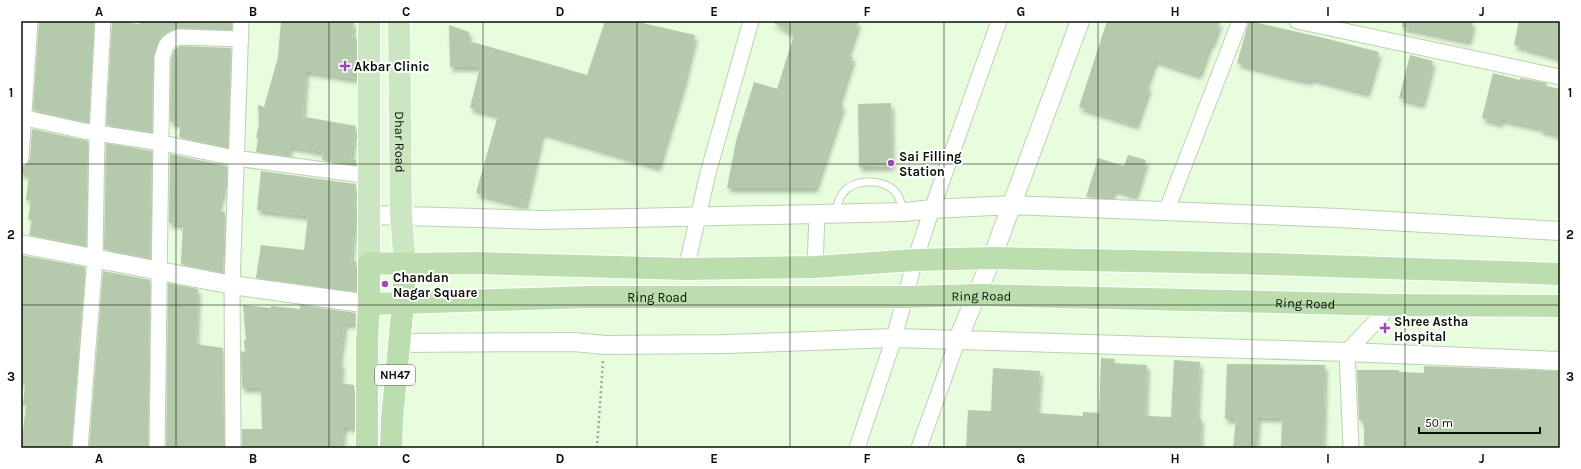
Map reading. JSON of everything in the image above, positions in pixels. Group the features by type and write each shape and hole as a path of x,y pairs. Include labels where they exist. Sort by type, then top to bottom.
{"highway":[{"path":"369,304 369,263 477,263 686,269 815,267 915,260 992,258 1270,264 1560,274"},
{"path":"403,303 405,264"},
{"name":"Ring Road","path":"369,304 590,297 905,297 978,295 1391,305 1560,306"},
{"name":"NH47","path":"391,448 398,343 403,303"},
{"name":"NH47","path":"367,448 367,341 369,304"}],"main road":[{"path":"369,21 369,263"},
{"name":"Dhar Road","path":"399,21 401,215 405,264"}],"street":[{"path":"21,158 22,117 30,21"},
{"path":"80,448 95,259 97,133 103,21"},
{"path":"233,448 232,285 235,158 241,38 240,21"},
{"path":"686,269 708,174 751,21"},
{"path":"858,448 894,338 915,260 999,21"},
{"path":"919,448 958,339 978,295 1080,21"},
{"path":"1166,212 1240,21"},
{"path":"1297,21 1345,27 1560,77"},
{"path":"157,448 162,59 166,44 171,39 178,37 241,38"},
{"path":"22,117 97,133 162,143 235,158 370,176"},
{"path":"370,215 541,220 905,212 932,209 1012,205 1339,218 1560,231"},
{"path":"815,267 826,214"},
{"path":"21,244 232,285 369,304"},
{"path":"1351,448 1347,352 1391,305"},
{"path":"398,343 573,342 605,345 726,344 894,338 1560,360"}],"lane":[{"path":"826,214 843,193 853,185 868,181 882,184 896,193 905,212"}],"path":[{"path":"597,448 605,345"}],"building":[{"path":"39,21 94,21 89,123 33,110"},
{"path":"112,21 140,24 140,21 232,21 232,30 179,28 167,33 160,39 153,59 152,132 106,125"},
{"path":"281,21 354,21 352,37 356,37 356,79 306,71 303,116 356,126 351,159 356,160 356,165 322,160 323,152 290,146 288,156 256,152 258,138 256,138 259,124 258,105 264,107 278,57"},
{"path":"605,21 634,21 695,35 684,81 658,167 542,132 525,206 476,193 498,115 470,108 480,67 450,67 449,25 469,32 469,41 587,75"},
{"path":"771,21 859,21 847,55 853,57 838,104 843,104 815,188 727,188 736,141 754,82 777,89 794,35"},
{"path":"1107,21 1220,21 1212,44 1210,43 1199,75 1155,60 1146,86 1149,87 1136,125 1079,107"},
{"path":"1249,21 1379,52 1367,93 1311,78 1310,81 1237,63"},
{"path":"1402,21 1473,21 1469,41 1402,27"},
{"path":"1519,21 1560,21 1560,58 1514,45"},
{"path":"180,46 231,48 228,147 179,137 181,124 170,122 171,60 174,50"},
{"path":"1410,55 1433,61 1422,104 1399,98"},
{"path":"1493,73 1520,80 1520,78 1547,83 1546,86 1560,89 1560,135 1540,130 1541,128 1501,119 1500,123 1482,118"},
{"path":"891,103 892,166 859,167 858,104"},
{"path":"32,129 88,141 86,246 29,235 32,220 28,219 31,201 26,200 29,175 21,174 21,167 28,163 30,159"},
{"path":"106,143 152,151 150,258 104,249"},
{"path":"170,154 227,166 227,176 218,211 225,212 223,273 181,264 183,225 169,223"},
{"path":"1128,155 1146,160 1135,196 1114,189 1111,198 1086,197 1098,158 1124,166"},
{"path":"261,171 356,184 354,207 356,207 356,213 351,261 356,261 356,292 256,278 261,245 304,250 308,216 257,210"},
{"path":"21,255 85,267 71,448 21,448 26,405 23,405 25,384 21,383"},
{"path":"103,271 150,280 148,448 89,448"},
{"path":"168,283 198,289 196,344 223,348 224,448 166,448"},
{"path":"243,305 300,309 300,305 356,313 355,324 345,323 339,363 342,363 340,383 354,385 354,428 344,426 342,448 242,448 242,429 262,429 261,388 242,388 241,351 245,352 244,340 246,340"},
{"path":"1101,358 1115,359 1114,363 1147,365 1145,416 1171,417 1174,360 1200,362 1197,418 1201,418 1200,448 966,448 968,410 991,411 993,368 1040,371 1037,413 1083,416 1083,412 1099,413"},
{"path":"1227,364 1325,365 1323,448 1281,448 1282,418 1258,417 1256,448 1233,448 1236,419 1225,419"},
{"path":"1424,366 1560,371 1560,448 1364,448 1364,420 1359,420 1357,370 1399,370 1399,372 1424,373"}],"place":[{"name":"Akbar Clinic","path":"345,66"},
{"name":"Sai Filling Station","path":"891,163"},
{"name":"Chandan Nagar Square","path":"385,284"},
{"name":"Shree Astha Hospital","path":"1385,328"}]}
